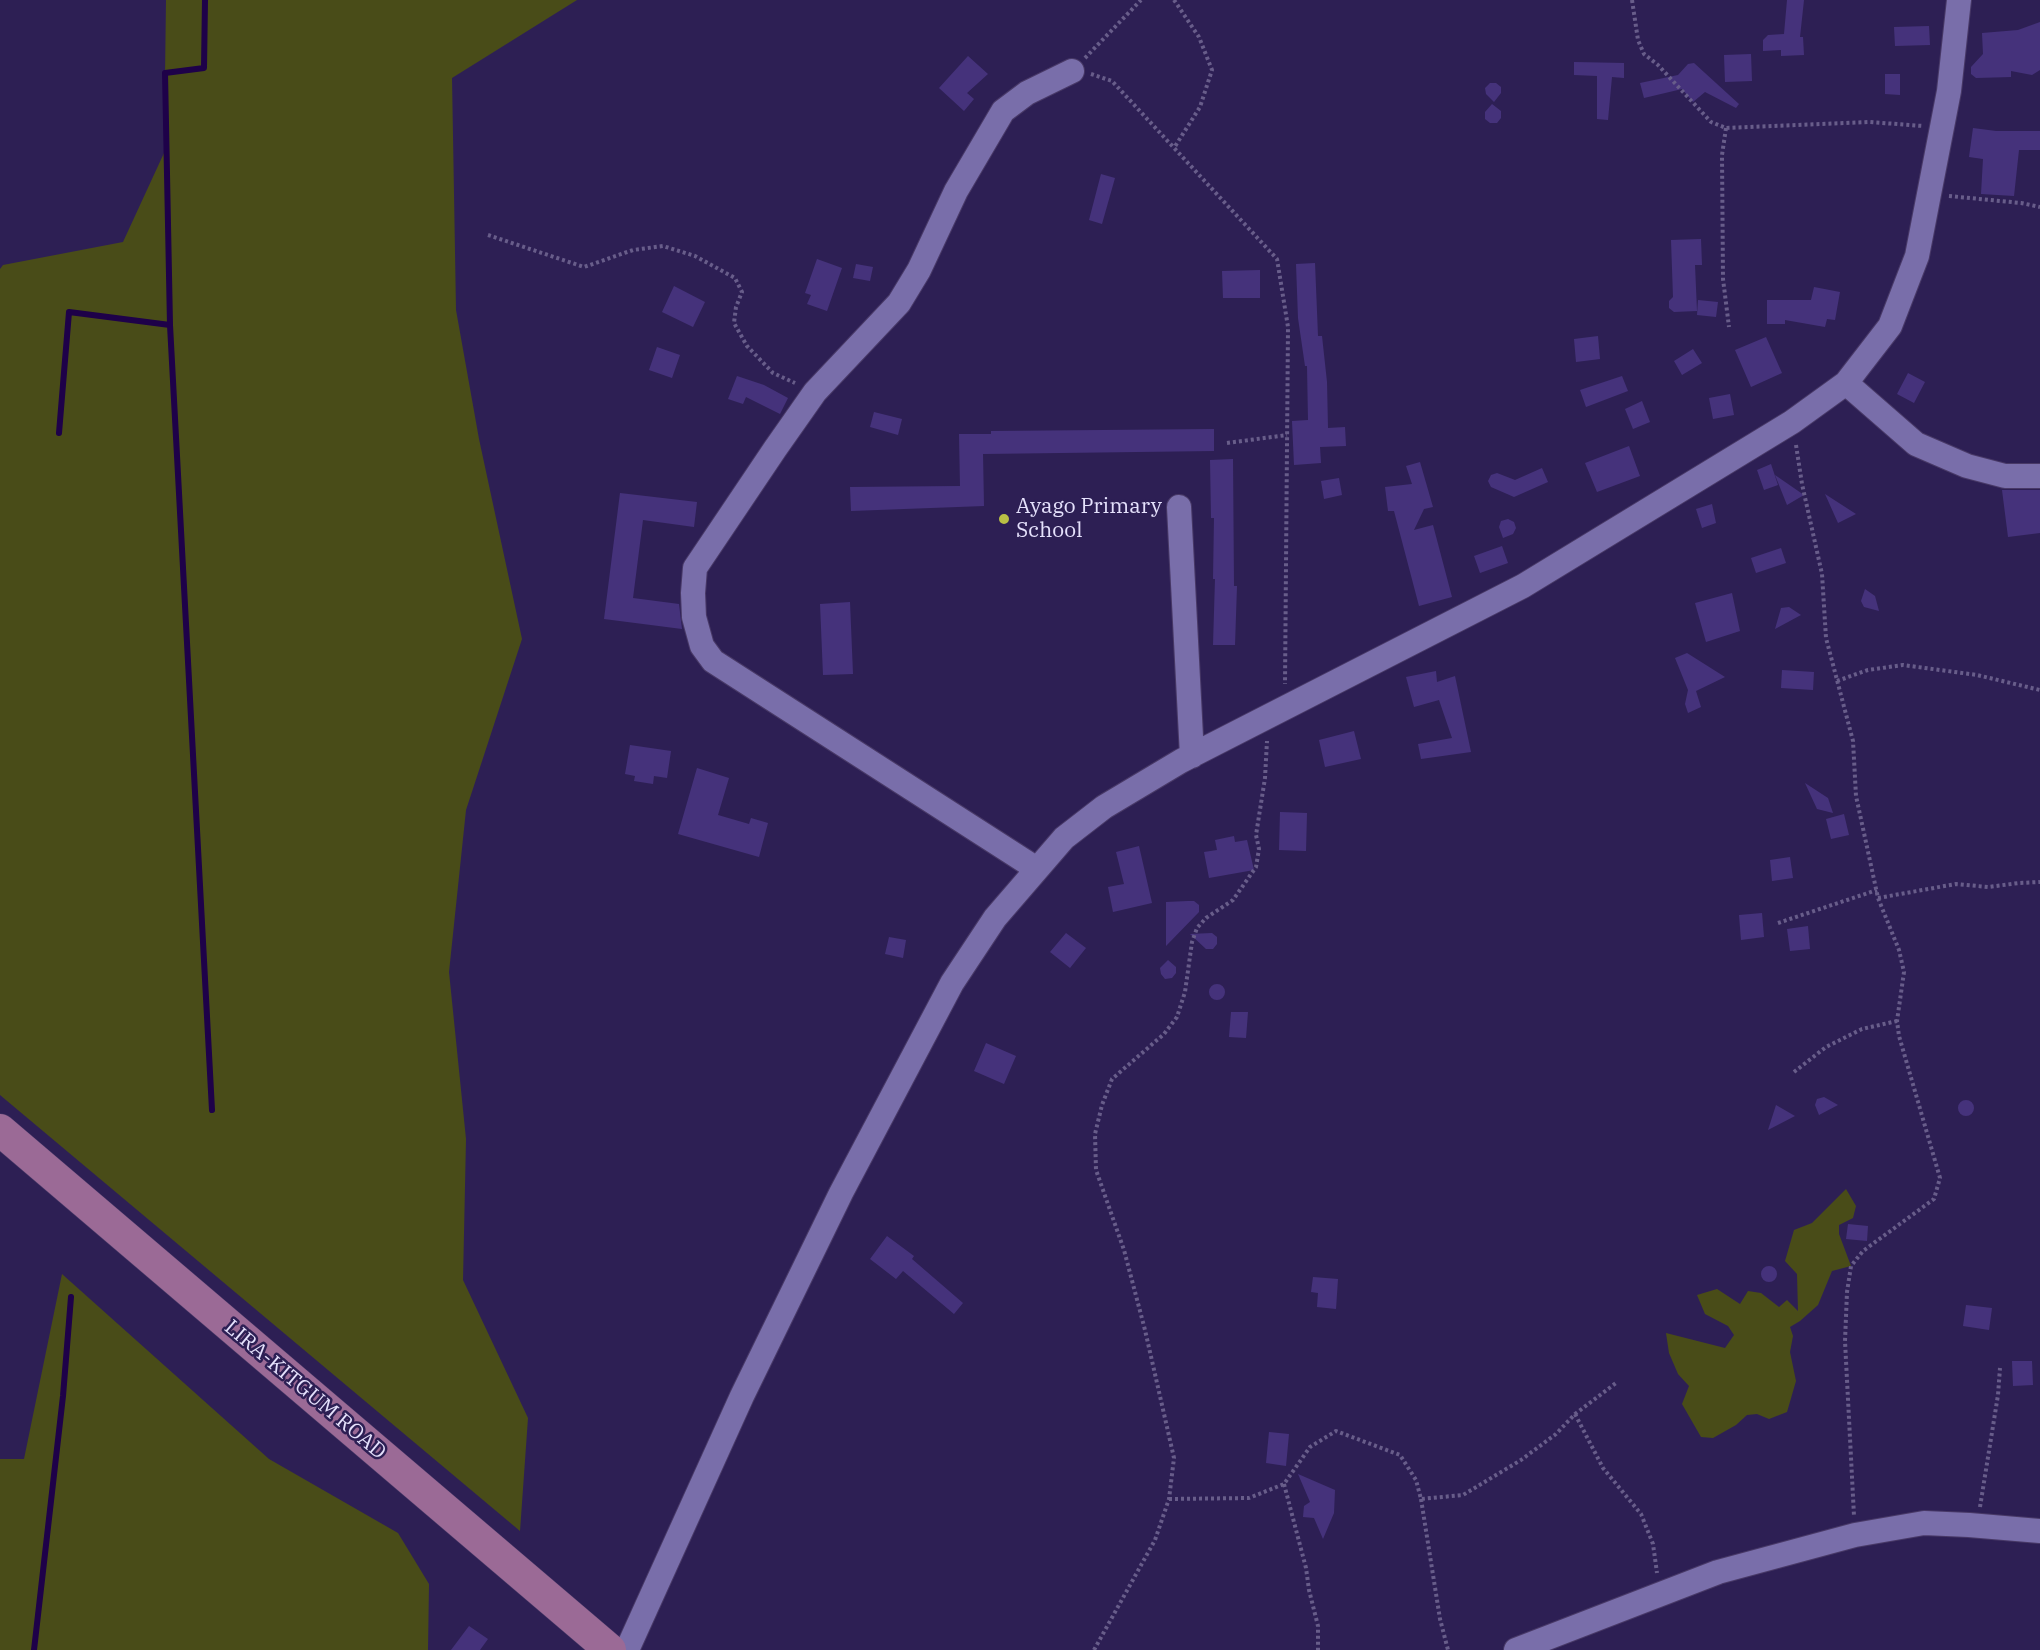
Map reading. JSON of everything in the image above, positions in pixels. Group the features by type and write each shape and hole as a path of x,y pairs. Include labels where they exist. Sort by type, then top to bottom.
{"main road":[{"name":"LIRA-KITGUM ROAD","path":"0,1130 610,1650"}],"street":[{"path":"627,1650 742,1396 841,1193 952,983 995,918 1064,838 1104,807 1192,756 1523,586 1792,422 1846,382 1890,326 1917,256 1949,91 1959,0"},
{"path":"1037,869 713,661 702,646 694,617 693,592 695,568 815,392 899,303 919,270 956,191 1003,111 1027,93 1072,71"},
{"path":"1846,382 1916,444 1967,466 1995,474 2040,476"},
{"path":"1179,507 1192,756"},
{"path":"1516,1650 1718,1572 1855,1535 1924,1523 2040,1531"}],"path":[{"path":"1072,71 1141,0"},
{"path":"1174,0 1199,37 1212,70 1200,107 1174,148"},
{"path":"1632,0 1638,40 1644,54 1659,65 1711,122 1726,128 1870,122 1942,128"},
{"path":"1072,71 1101,76 1112,81 1277,260 1288,327 1287,435 1274,714 1267,740 1256,836 1259,849 1256,867 1233,900 1206,918 1197,928 1192,942 1185,992 1177,1017 1164,1034 1112,1079 1102,1105 1095,1134 1096,1170 1124,1250 1174,1458 1169,1499 1155,1540 1094,1650"},
{"path":"1726,128 1722,155 1724,279 1730,327"},
{"path":"1929,194 2021,202 2040,207"},
{"path":"488,235 584,267 633,250 663,246 695,256 735,278 742,292 736,307 734,323 747,346 773,373 815,392"},
{"path":"1792,422 1802,484 1822,574 1826,638 1853,741 1856,796 1878,898 1899,951 1904,972 1897,1021 1899,1036 1940,1178 1934,1199 1863,1251 1851,1266 1847,1292 1845,1341 1855,1535"},
{"path":"1227,443 1287,435"},
{"path":"1838,681 1868,670 1903,666 1977,675 2040,690"},
{"path":"1878,898 1956,884 1988,887 2040,882"},
{"path":"1778,923 1877,890"},
{"path":"1794,1072 1826,1047 1862,1029 1897,1021"},
{"path":"1975,1525 1983,1494 2000,1368"},
{"path":"1421,1499 1463,1495 1521,1460 1556,1434 1575,1414 1616,1383"},
{"path":"1575,1414 1603,1468 1641,1514 1653,1544 1660,1594"},
{"path":"1169,1499 1249,1498 1284,1484 1310,1447 1336,1431 1400,1455 1416,1480 1421,1499 1440,1618 1448,1650"},
{"path":"1284,1484 1306,1568 1318,1626 1318,1650"}],"green space":[{"path":"166,0 577,0 452,78 456,310 479,439 522,639 466,810 449,972 466,1139 463,1280 528,1418 520,1531 0,1095 0,269 3,265 123,242 164,153"},
{"path":"1846,1189 1856,1206 1853,1218 1839,1225 1839,1234 1851,1266 1832,1271 1818,1305 1790,1327 1793,1336 1790,1352 1796,1381 1787,1412 1769,1419 1757,1414 1747,1415 1736,1425 1713,1438 1701,1437 1682,1404 1689,1386 1678,1374 1669,1353 1666,1333 1725,1348 1734,1335 1728,1326 1705,1314 1697,1295 1717,1289 1740,1304 1748,1291 1761,1293 1779,1307 1787,1300 1798,1311 1797,1274 1785,1261 1794,1230 1812,1223"},
{"path":"62,1274 269,1459 398,1533 429,1584 428,1650 0,1650 0,1459 24,1459"}],"building":[{"path":"1787,0 1804,0 1800,37 1803,37 1804,55 1781,56 1781,50 1763,51 1763,40 1768,35 1784,34"},
{"path":"2040,22 2040,70 2032,75 2011,71 2011,77 1976,78 1971,74 1971,67 1983,54 1982,33 2018,30"},
{"path":"1929,26 1930,45 1895,46 1894,27"},
{"path":"1751,54 1752,81 1725,82 1724,55"},
{"path":"968,56 988,74 967,93 974,99 964,111 939,88"},
{"path":"1574,62 1624,63 1624,78 1612,77 1608,120 1597,119 1597,76 1574,75"},
{"path":"1694,63 1739,104 1736,108 1705,92 1693,102 1682,89 1644,98 1640,83 1678,75 1688,64"},
{"path":"1885,74 1900,74 1900,95 1885,94"},
{"path":"1490,83 1496,83 1501,87 1501,93 1494,102 1486,94 1485,88"},
{"path":"1492,104 1501,111 1501,118 1497,123 1490,123 1485,119 1485,112"},
{"path":"1973,128 1996,131 2040,131 2040,150 2019,150 2014,196 1981,194 1983,159 1969,157"},
{"path":"1101,174 1115,178 1102,224 1089,220"},
{"path":"1701,239 1702,265 1695,265 1697,311 1674,312 1669,308 1669,301 1673,297 1671,240"},
{"path":"817,259 842,268 827,311 807,304 811,295 805,293"},
{"path":"1315,263 1318,336 1322,336 1327,382 1328,428 1345,427 1346,446 1320,447 1321,463 1294,465 1292,421 1308,420 1307,366 1305,366 1298,318 1296,264"},
{"path":"856,264 873,267 870,281 853,278"},
{"path":"1260,270 1260,298 1223,298 1222,271"},
{"path":"674,286 705,302 693,327 662,312"},
{"path":"1814,287 1840,292 1835,320 1827,319 1825,327 1785,320 1785,324 1767,324 1767,300 1811,300"},
{"path":"1698,300 1718,302 1716,317 1697,315"},
{"path":"1598,336 1600,359 1576,362 1574,339"},
{"path":"1766,337 1782,373 1751,387 1735,350"},
{"path":"657,347 680,355 672,378 649,370"},
{"path":"1693,349 1702,363 1682,375 1674,361"},
{"path":"1908,373 1925,382 1914,403 1897,394"},
{"path":"737,376 764,385 788,398 780,414 746,397 743,404 728,399"},
{"path":"1622,376 1628,391 1586,407 1580,390"},
{"path":"1730,394 1734,415 1713,419 1709,398"},
{"path":"1642,401 1650,422 1633,429 1625,409"},
{"path":"874,412 902,419 898,435 870,427"},
{"path":"1214,429 1214,451 983,454 984,506 851,511 850,487 960,486 959,434 991,434 991,431"},
{"path":"1629,446 1640,476 1597,492 1585,463"},
{"path":"1233,459 1234,586 1237,586 1235,645 1213,645 1215,579 1213,579 1214,518 1211,518 1210,460"},
{"path":"1420,462 1433,507 1424,509 1414,530 1433,525 1452,597 1419,606 1394,511 1388,511 1385,487 1412,484 1406,466"},
{"path":"1771,464 1778,485 1764,490 1757,470"},
{"path":"1542,468 1548,482 1514,497 1491,487 1488,481 1491,475 1497,473 1515,480"},
{"path":"1775,475 1804,495 1787,505"},
{"path":"1339,478 1342,495 1324,499 1321,481"},
{"path":"2002,490 2040,490 2040,533 2008,537"},
{"path":"620,493 697,502 694,527 643,520 633,598 679,604 682,629 604,619"},
{"path":"1825,494 1856,514 1838,523"},
{"path":"1712,504 1716,523 1702,528 1696,509"},
{"path":"1508,519 1514,522 1516,528 1513,534 1503,538 1499,527 1501,521"},
{"path":"1502,546 1508,563 1480,573 1474,556"},
{"path":"1781,548 1786,563 1756,573 1751,558"},
{"path":"1865,589 1875,596 1879,611 1864,607 1861,601"},
{"path":"1732,593 1740,631 1706,642 1695,603"},
{"path":"850,602 853,674 823,675 820,604"},
{"path":"1789,607 1801,615 1775,629 1781,608"},
{"path":"1687,653 1725,677 1696,691 1701,707 1688,713 1685,704 1688,690 1675,658"},
{"path":"1782,670 1814,672 1813,690 1781,688"},
{"path":"1436,671 1437,682 1455,676 1471,752 1421,759 1418,744 1452,738 1439,700 1414,707 1406,677"},
{"path":"1354,731 1361,759 1325,767 1319,740"},
{"path":"630,745 671,751 667,778 654,776 653,784 634,781 635,776 625,774"},
{"path":"697,768 729,778 718,815 749,824 751,818 768,823 759,857 678,834"},
{"path":"1805,783 1828,798 1833,813 1817,809"},
{"path":"1280,812 1307,813 1306,851 1279,850"},
{"path":"1844,814 1849,835 1831,839 1826,819"},
{"path":"1234,836 1235,842 1247,840 1254,870 1209,878 1204,852 1217,850 1215,840"},
{"path":"1139,846 1152,903 1113,912 1108,887 1124,884 1116,852"},
{"path":"1790,857 1793,878 1772,881 1770,860"},
{"path":"1194,901 1199,905 1199,912 1166,946 1166,902"},
{"path":"1762,913 1764,937 1741,940 1739,915"},
{"path":"1808,926 1810,949 1790,951 1787,929"},
{"path":"1066,933 1086,948 1070,968 1050,952"},
{"path":"1212,933 1217,937 1217,944 1213,949 1206,949 1190,934"},
{"path":"889,937 906,940 903,958 885,954"},
{"path":"1168,960 1176,967 1176,973 1172,978 1165,979 1160,968"},
{"path":"1217,984 1223,986 1225,992 1223,998 1217,1000 1211,998 1209,992 1211,986"},
{"path":"1231,1012 1248,1012 1246,1038 1229,1037"},
{"path":"986,1043 1016,1056 1004,1084 974,1071"},
{"path":"1824,1097 1838,1105 1819,1115 1815,1105 1817,1099"},
{"path":"1963,1100 1969,1100 1974,1108 1972,1114 1963,1116 1958,1111 1958,1105"},
{"path":"1776,1105 1795,1116 1768,1130"},
{"path":"1848,1224 1868,1226 1867,1241 1846,1239"},
{"path":"887,1236 914,1256 912,1259 963,1303 954,1314 903,1271 896,1279 870,1259"},
{"path":"1769,1266 1775,1268 1777,1274 1775,1280 1769,1282 1763,1280 1761,1274 1763,1268"},
{"path":"1313,1277 1338,1279 1336,1309 1317,1307 1318,1293 1311,1292"},
{"path":"1966,1305 1992,1308 1989,1330 1963,1326"},
{"path":"2012,1361 2032,1361 2033,1385 2013,1386"},
{"path":"1269,1432 1289,1434 1286,1466 1266,1463"},
{"path":"1298,1474 1335,1490 1334,1513 1323,1539 1314,1518 1303,1517 1304,1506 1310,1502"},
{"path":"469,1626 488,1639 480,1650 451,1650"}],"waterway":[{"path":"59,433 69,312 170,325 165,73 204,68 205,0"},
{"path":"170,325 212,1110"},
{"path":"34,1650 63,1396 71,1297"}],"place":[{"name":"Ayago Primary School","path":"1004,519"}]}
